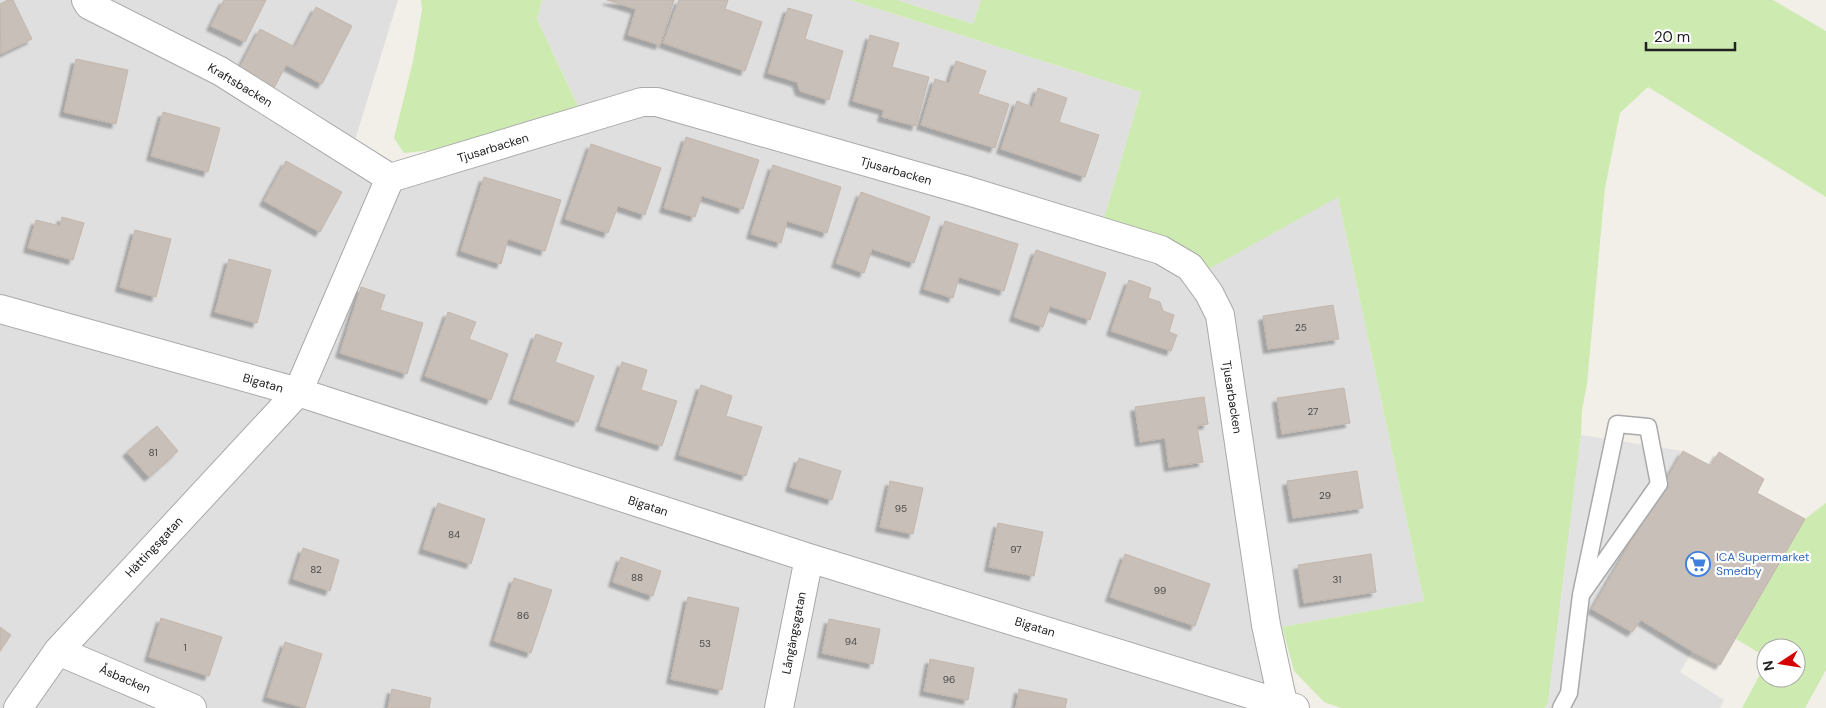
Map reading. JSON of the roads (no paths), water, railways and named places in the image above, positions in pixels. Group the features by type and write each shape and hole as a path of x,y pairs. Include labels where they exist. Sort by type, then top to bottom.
{"street":[{"name":"Kraftsbacken","path":"86,0 89,5 220,72 390,178"},
{"name":"Tjusarbacken","path":"390,178 642,102 657,102 1161,250 1190,267 1209,293 1220,315 1266,625 1287,706"},
{"path":"298,392 390,178"},
{"name":"Bigatan","path":"0,309 298,392 809,558 1287,706"},
{"name":"Hättingsgatan","path":"18,708 58,650 298,392"},
{"name":"Långängsgatan","path":"779,708 809,558"},
{"name":"Åsbacken","path":"58,650 192,708"}],"lane":[{"path":"1561,708 1569,693 1581,595 1617,424 1648,427 1659,484 1581,595"}],"place":[{"name":"ICA Supermarket Smedby","path":"1698,564"}]}
